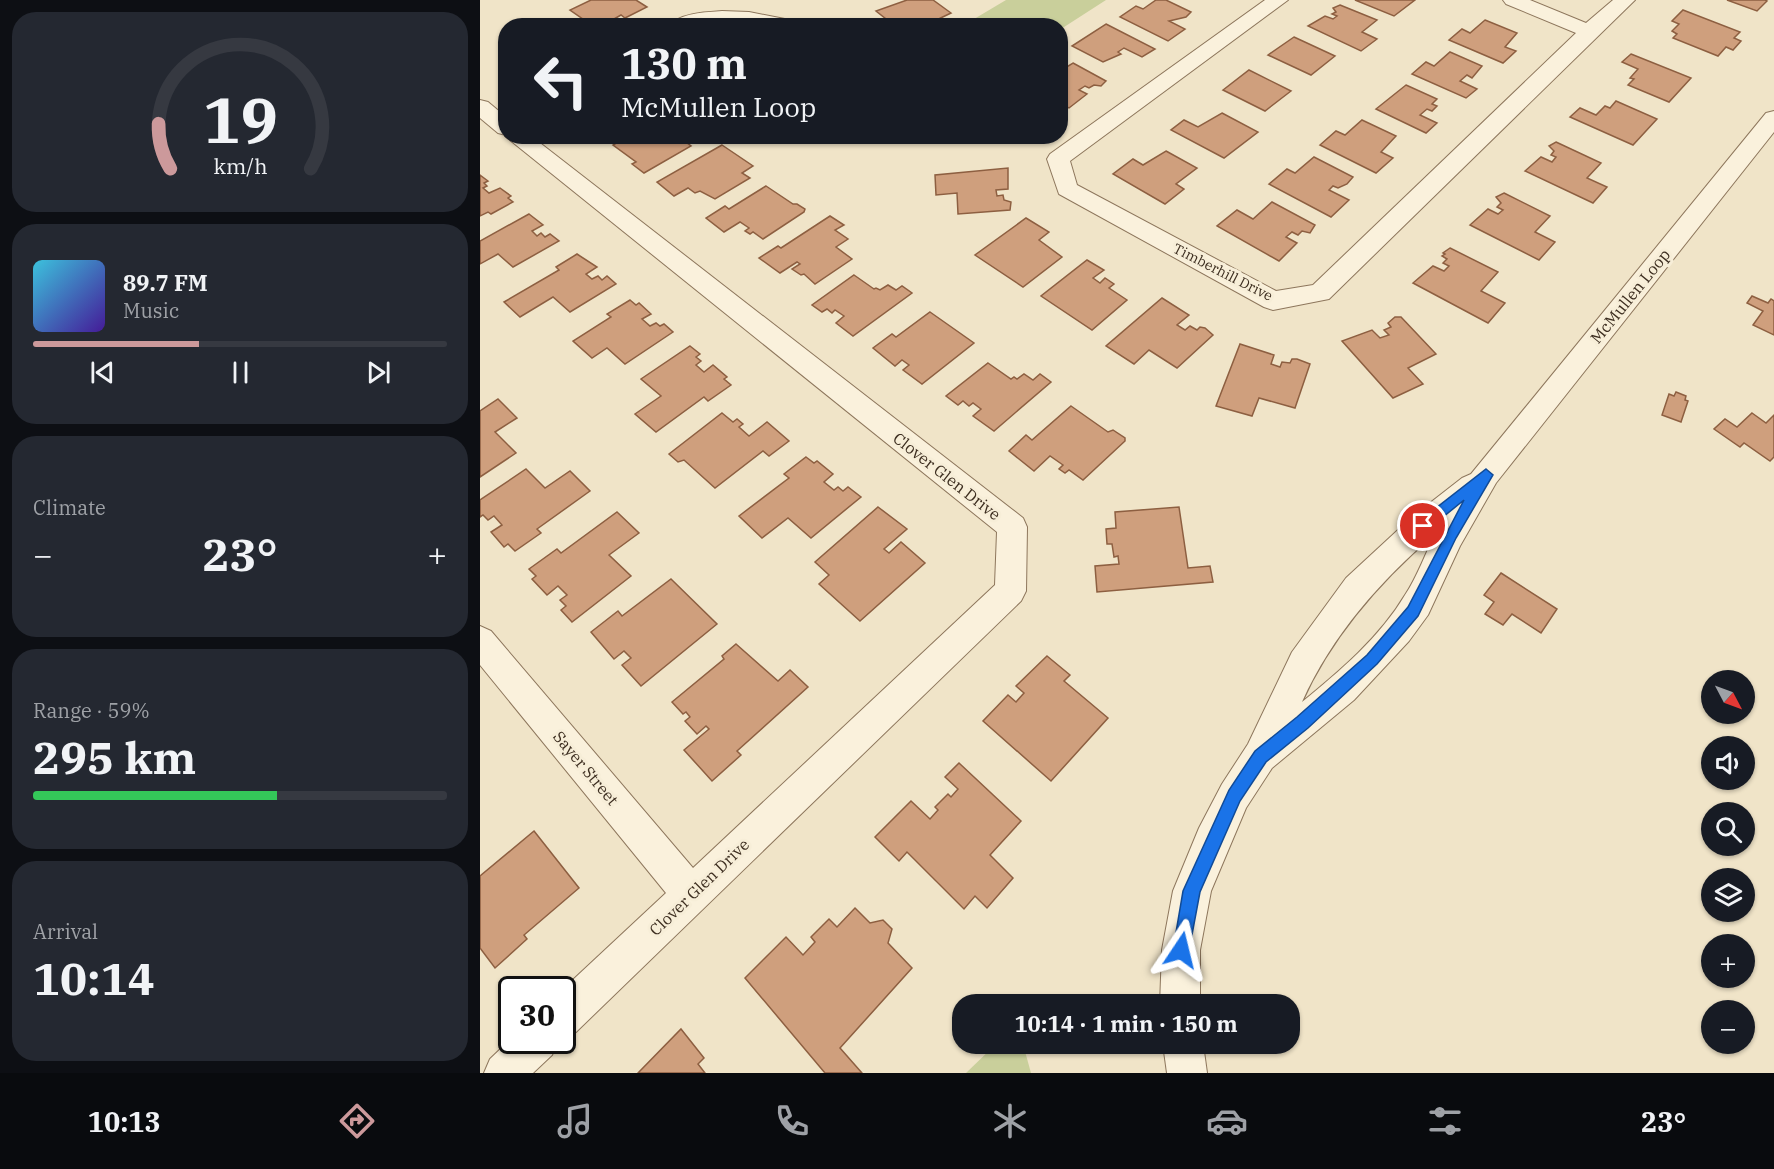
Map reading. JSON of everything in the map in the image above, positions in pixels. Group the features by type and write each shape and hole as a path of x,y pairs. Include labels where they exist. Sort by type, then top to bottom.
{"street":[{"name":"Timberhill Drive","path":"1278,0 1058,159 1067,189 1273,301 1320,293 1589,31 1625,0"},
{"path":"1513,0 1589,31"},
{"path":"709,18 731,15 748,18"},
{"name":"McMullen Loop","path":"1260,756 1303,723 1372,659 1413,611 1451,534 1486,475 1774,118"},
{"name":"Clover Glen Drive","path":"526,144 1012,527 1010,591 576,1005"},
{"name":"McMullen Loop","path":"1180,994 1181,950 1192,891 1234,796 1260,756 1303,663 1358,588 1423,526 1486,475"},
{"name":"Sayer Street","path":"480,641 692,895"},
{"path":"504,1073 524,1054"},
{"path":"1184,1054 1187,1073"}],"green space":[{"path":"1006,0 1106,0 1068,24 1068,18 976,18"},
{"path":"986,1054 1026,1054 1031,1073 966,1073"}],"building":[{"path":"591,0 636,0 647,7 625,18 621,15 616,18 582,18 570,10"},
{"path":"907,0 933,0 951,13 941,18 885,18 876,11"},
{"path":"1156,0 1166,0 1191,12 1186,17 1169,21 1185,29 1168,41 1120,17 1136,6 1143,9"},
{"path":"1355,0 1415,0 1394,16"},
{"path":"1727,0 1765,0 1767,1 1757,11"},
{"path":"1340,5 1377,20 1362,32 1377,39 1361,51 1308,26 1325,16 1333,19 1337,16 1332,14 1336,12 1333,8"},
{"path":"1683,10 1740,32 1734,38 1741,41 1733,50 1726,47 1718,56 1673,38 1677,34 1672,31 1679,24 1672,21"},
{"path":"1485,20 1517,33 1505,47 1516,51 1503,63 1449,40 1462,29 1470,33"},
{"path":"1106,24 1155,49 1142,57 1124,48 1118,52 1121,54 1103,62 1072,46"},
{"path":"1294,37 1335,56 1311,75 1268,55"},
{"path":"1450,52 1482,66 1472,78 1467,75 1460,81 1477,89 1466,98 1412,74 1426,62 1434,66"},
{"path":"1631,54 1691,78 1669,102 1628,85 1634,79 1630,78 1638,69 1622,62"},
{"path":"1073,63 1106,81 1101,86 1094,85 1089,88 1085,86 1079,90 1087,94 1069,108 1068,108 1068,66"},
{"path":"1249,70 1291,91 1265,111 1223,90"},
{"path":"1406,85 1437,99 1432,104 1437,106 1432,111 1427,109 1420,115 1437,123 1426,133 1376,109"},
{"path":"1616,101 1657,119 1633,145 1570,117 1580,108 1596,115 1605,106 1610,108"},
{"path":"1222,113 1258,132 1224,158 1171,130 1184,120 1198,127"},
{"path":"1362,120 1396,136 1381,152 1393,158 1376,173 1320,145 1336,131 1345,135"},
{"path":"1556,142 1601,163 1587,178 1607,187 1593,203 1525,171 1541,157 1552,162 1556,157 1551,155 1554,151 1549,146"},
{"path":"688,144 691,146 644,173 632,164 636,162 613,145"},
{"path":"722,145 753,166 742,173 750,178 715,199 700,191 695,193 688,188 674,196 657,182"},
{"path":"1166,151 1197,168 1176,184 1184,189 1165,204 1113,174 1133,159 1143,165"},
{"path":"1314,157 1353,177 1347,184 1338,188 1333,186 1329,190 1349,200 1331,217 1269,184 1287,169 1295,173"},
{"path":"1008,168 1008,189 996,190 997,196 1003,195 1004,200 1011,202 1010,210 958,214 957,193 936,195 935,175"},
{"path":"480,175 488,181 484,183 487,186 483,188 489,193 500,188 511,196 508,198 513,202 491,214 488,212 480,216"},
{"path":"766,186 805,209 804,212 763,239 753,232 750,234 745,231 749,228 740,222 724,232 706,218 725,206 729,209"},
{"path":"1504,193 1550,216 1535,232 1555,242 1539,260 1470,225 1488,209 1498,214 1503,210 1497,207 1501,203 1496,197"},
{"path":"1272,202 1315,225 1310,233 1302,231 1298,235 1292,232 1286,237 1297,243 1279,261 1217,226 1237,210 1253,219"},
{"path":"529,214 543,225 532,231 537,236 541,233 545,237 550,234 559,241 513,267 498,254 480,264 480,241"},
{"path":"830,216 844,225 835,230 848,239 836,247 852,259 815,284 804,274 801,275 792,269 800,264 797,262 780,273 759,258 778,246 781,248"},
{"path":"1026,218 1049,232 1039,240 1062,257 1023,287 975,255"},
{"path":"1450,248 1498,272 1481,291 1505,303 1488,323 1413,283 1433,266 1444,271 1449,266 1443,263 1447,259 1442,256"},
{"path":"577,254 597,267 586,274 592,279 598,276 602,280 607,276 616,284 570,312 553,297 520,317 504,302 559,270 556,267"},
{"path":"1087,260 1104,270 1093,278 1100,283 1105,278 1114,284 1109,288 1127,300 1092,330 1041,296"},
{"path":"854,275 874,289 880,290 888,285 896,290 902,286 912,293 853,336 836,323 844,316 835,310 832,313 827,309 822,312 812,305"},
{"path":"1752,296 1768,303 1771,299 1774,301 1774,335 1753,325 1763,311 1747,303"},
{"path":"1162,298 1189,315 1177,325 1185,330 1190,326 1197,330 1200,327 1205,328 1213,335 1177,368 1149,350 1134,364 1106,346"},
{"path":"630,300 636,305 639,303 651,314 642,319 650,326 656,323 660,326 664,324 673,332 625,364 607,348 592,358 573,341 611,317 607,314"},
{"path":"930,312 974,343 922,384 903,370 909,365 902,360 895,366 873,348 892,334 896,337"},
{"path":"1395,317 1401,317 1436,354 1408,368 1423,384 1393,398 1342,341 1372,330 1380,338 1389,335 1384,330 1391,327 1388,323"},
{"path":"1240,344 1274,355 1271,364 1280,367 1282,362 1290,363 1292,359 1310,364 1295,408 1259,398 1252,416 1216,406"},
{"path":"690,346 700,354 696,357 701,361 696,365 704,372 713,365 727,377 724,379 731,385 708,401 704,397 656,432 635,414 661,396 641,379"},
{"path":"988,363 1011,379 1014,377 1017,379 1024,374 1033,380 1040,374 1051,382 994,431 973,416 981,409 973,403 969,406 963,401 958,405 946,396"},
{"path":"1676,392 1686,396 1685,400 1688,401 1681,422 1662,415 1669,394 1674,396"},
{"path":"498,399 517,418 495,432 516,453 480,477 480,411"},
{"path":"1071,406 1108,432 1113,430 1125,438 1125,441 1083,480 1069,470 1065,473 1059,469 1063,465 1050,456 1034,471 1009,451 1026,435 1032,440"},
{"path":"722,413 733,422 737,419 743,424 739,427 749,436 767,422 789,441 769,456 763,451 715,488 684,460 678,462 669,454"},
{"path":"1752,413 1766,423 1774,415 1774,457 1770,461 1744,443 1740,447 1714,429 1725,419 1737,427"},
{"path":"806,457 814,463 817,461 833,474 824,482 834,490 838,487 843,491 848,487 861,497 811,538 788,518 762,538 739,516 789,478 784,474"},
{"path":"526,469 545,488 570,471 590,491 537,529 541,533 515,551 508,544 504,547 491,532 502,525 494,516 488,520 483,515 480,517 480,500"},
{"path":"878,507 907,529 884,549 889,553 901,542 925,563 860,621 819,584 829,575 815,562"},
{"path":"1179,507 1188,568 1210,566 1213,582 1097,592 1095,566 1119,564 1118,556 1114,557 1112,544 1107,544 1106,529 1116,528 1115,512"},
{"path":"617,512 639,533 609,555 631,576 572,622 561,610 566,606 560,600 567,595 558,586 547,595 532,579 536,576 529,569 557,549 561,553"},
{"path":"1501,573 1557,609 1541,633 1512,614 1503,625 1485,614 1494,602 1484,595"},
{"path":"671,579 717,624 641,686 622,665 631,658 624,651 614,659 591,632 618,611 622,616"},
{"path":"736,644 778,681 790,670 808,687 737,751 741,755 712,781 684,750 709,729 706,726 697,734 685,721 690,717 686,712 683,714 672,702 724,659 722,656"},
{"path":"1047,656 1070,675 1064,681 1108,718 1051,781 983,721 1008,695 1016,702 1024,693 1016,686"},
{"path":"959,763 1021,821 990,855 1013,878 987,908 975,896 964,909 907,852 899,861 875,837 911,801 930,819 938,810 935,807 948,794 951,797 958,789 945,777"},
{"path":"534,831 579,888 524,935 527,939 495,968 480,948 480,876"},
{"path":"855,908 870,923 883,920 892,929 888,943 912,968 840,1048 862,1073 825,1073 745,978 786,937 803,955 815,942 811,937 829,919 837,927"},
{"path":"681,1029 704,1058 698,1064 705,1073 638,1073"}],"route":[{"path":"1181,950 1192,891 1212,841 1234,796 1260,756 1303,723 1372,659 1413,611 1438,558 1486,475 1423,526"}]}
